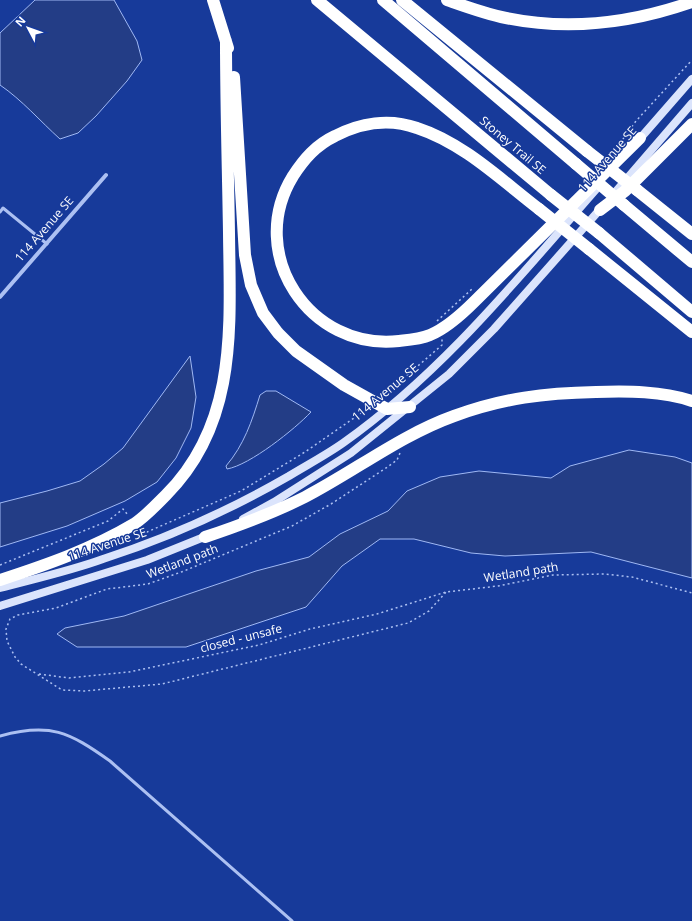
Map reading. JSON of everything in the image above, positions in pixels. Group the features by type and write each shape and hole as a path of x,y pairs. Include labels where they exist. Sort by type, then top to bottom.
{"highway":[{"path":"213,0 233,63 245,255 251,285 263,313 278,333 296,351 344,385 387,409 410,407"},
{"name":"Stoney Trail SE","path":"317,0 551,195 599,233 692,312"},
{"path":"383,0 692,262"},
{"path":"402,0 692,234"},
{"path":"448,0 505,18 542,24 585,24 648,16 692,2"},
{"path":"0,580 87,549 135,523 154,508 179,482 196,458 209,432 223,389 228,362 229,325 226,41"},
{"path":"640,138 475,302 456,319 430,335 390,342 370,341 350,334 329,324 313,313 298,298 283,272 277,247 276,225 281,202 288,183 303,159 325,140 352,128 374,123 396,123 415,127 444,139 471,156 539,209 589,249 692,332"},
{"path":"600,210 625,191 692,124"},
{"path":"205,537 260,519 306,496 405,439 453,416 502,401 552,393 606,392 644,392 692,401"}],"main road":[{"name":"114 Avenue SE","path":"0,588 102,560 151,543 218,514 313,462 342,443 387,409 428,372 479,322 692,79"},
{"path":"0,606 147,560 205,537 274,502 322,473 351,453 410,407 449,374 494,329 600,210 692,103"}],"street":[{"name":"114 Avenue SE","path":"0,297 106,175"}],"lane":[{"path":"0,212 3,208 47,244"},
{"path":"0,736 37,729 56,732 78,739 110,761 292,921"}],"path":[{"path":"388,392 442,345 442,338"},
{"path":"138,528 147,532 241,491 305,452 367,409"},
{"name":"Wetland path","path":"36,673 21,664 15,657 7,641 6,629 10,619 18,615 56,608 107,590 148,584 184,571 292,526 331,504 386,468 397,460 400,455 400,450"},
{"path":"0,565 108,521 123,509 129,516"},
{"name":"Wetland path","path":"446,592 498,586 553,575 604,574 632,577 692,593"},
{"path":"36,673 62,690 84,691 162,684 408,623 429,611 446,592"},
{"name":"closed - unsafe","path":"36,673 69,678 90,677 129,672 176,663 259,645 310,630 377,614 446,592"}],"water":[{"path":"35,0 114,0 137,41 142,60 127,81 96,116 78,133 60,139 23,104 0,85 0,33"},
{"path":"190,356 196,397 191,428 176,458 157,482 125,501 67,526 0,547 0,503 80,481 104,464 123,448"},
{"path":"266,391 276,391 311,412 294,428 259,454 248,461 227,469 226,466 243,441 260,395"},
{"path":"629,450 675,457 692,463 692,578 591,552 505,556 471,553 414,539 380,539 342,566 306,607 186,647 77,647 57,634 65,628 124,616 256,571 309,557 340,534 388,511 407,491 440,477 479,471 551,478 570,466"}]}
